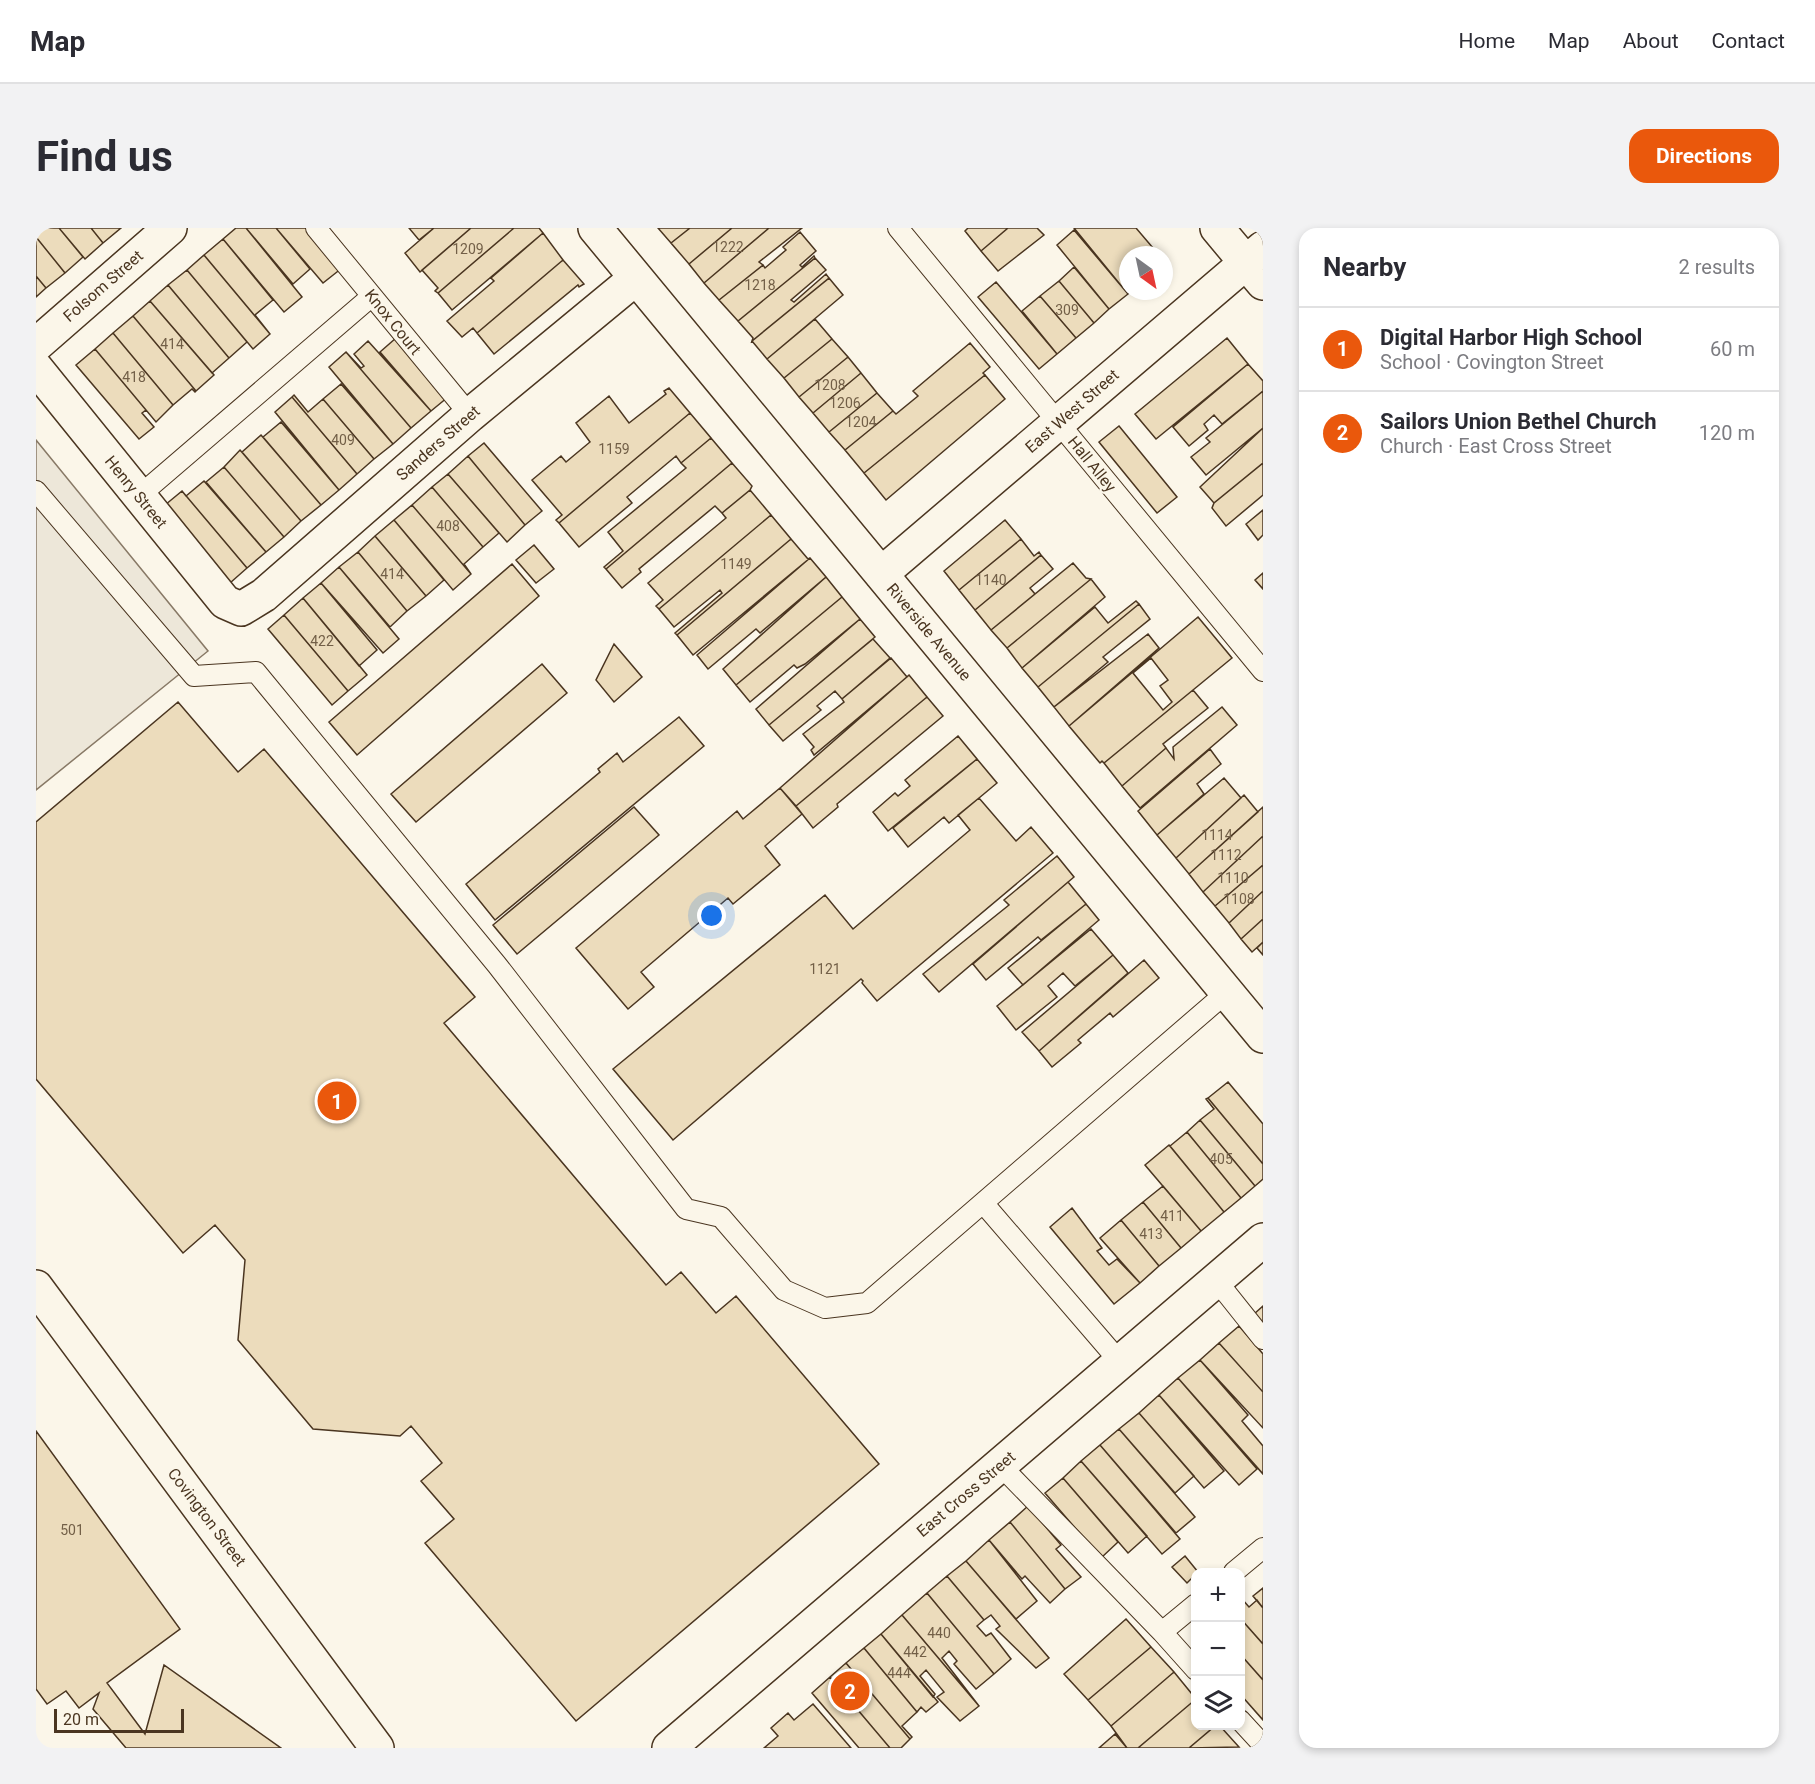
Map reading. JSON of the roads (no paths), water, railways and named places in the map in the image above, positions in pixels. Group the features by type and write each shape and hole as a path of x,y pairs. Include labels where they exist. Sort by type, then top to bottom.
{"street":[{"name":"Folsom Street","path":"36,345 170,228"},
{"name":"Riverside Avenue","path":"595,228 1263,1036"},
{"path":"1217,228 1257,264"},
{"name":"East West Street","path":"882,574 1058,422 1257,264"},
{"name":"Sanders Street","path":"241,609 264,595 470,415 636,278"},
{"name":"Henry Street","path":"36,368 225,602 241,609"},
{"name":"East Cross Street","path":"669,1748 1263,1240"},
{"name":"Covington Street","path":"36,1287 377,1748"}],"lane":[{"name":"Knox Court","path":"316,228 470,415"},
{"name":"Hall Alley","path":"898,228 1263,671"},
{"path":"139,496 372,296"},
{"path":"36,491 194,676 256,672 497,965 686,1209 721,1217 784,1290 825,1308 867,1303 1227,992"},
{"path":"984,1204 1120,1362"},
{"path":"1216,1280 1263,1339"},
{"path":"1000,1465 1191,1664"},
{"path":"1239,1568 1263,1548"},
{"path":"1162,1632 1191,1608"},
{"path":"1245,1725 1263,1745"}],"place":[{"name":"Digital Harbor High School","path":"337,1101"},
{"name":"Sailors Union Bethel Church","path":"850,1691"}]}
